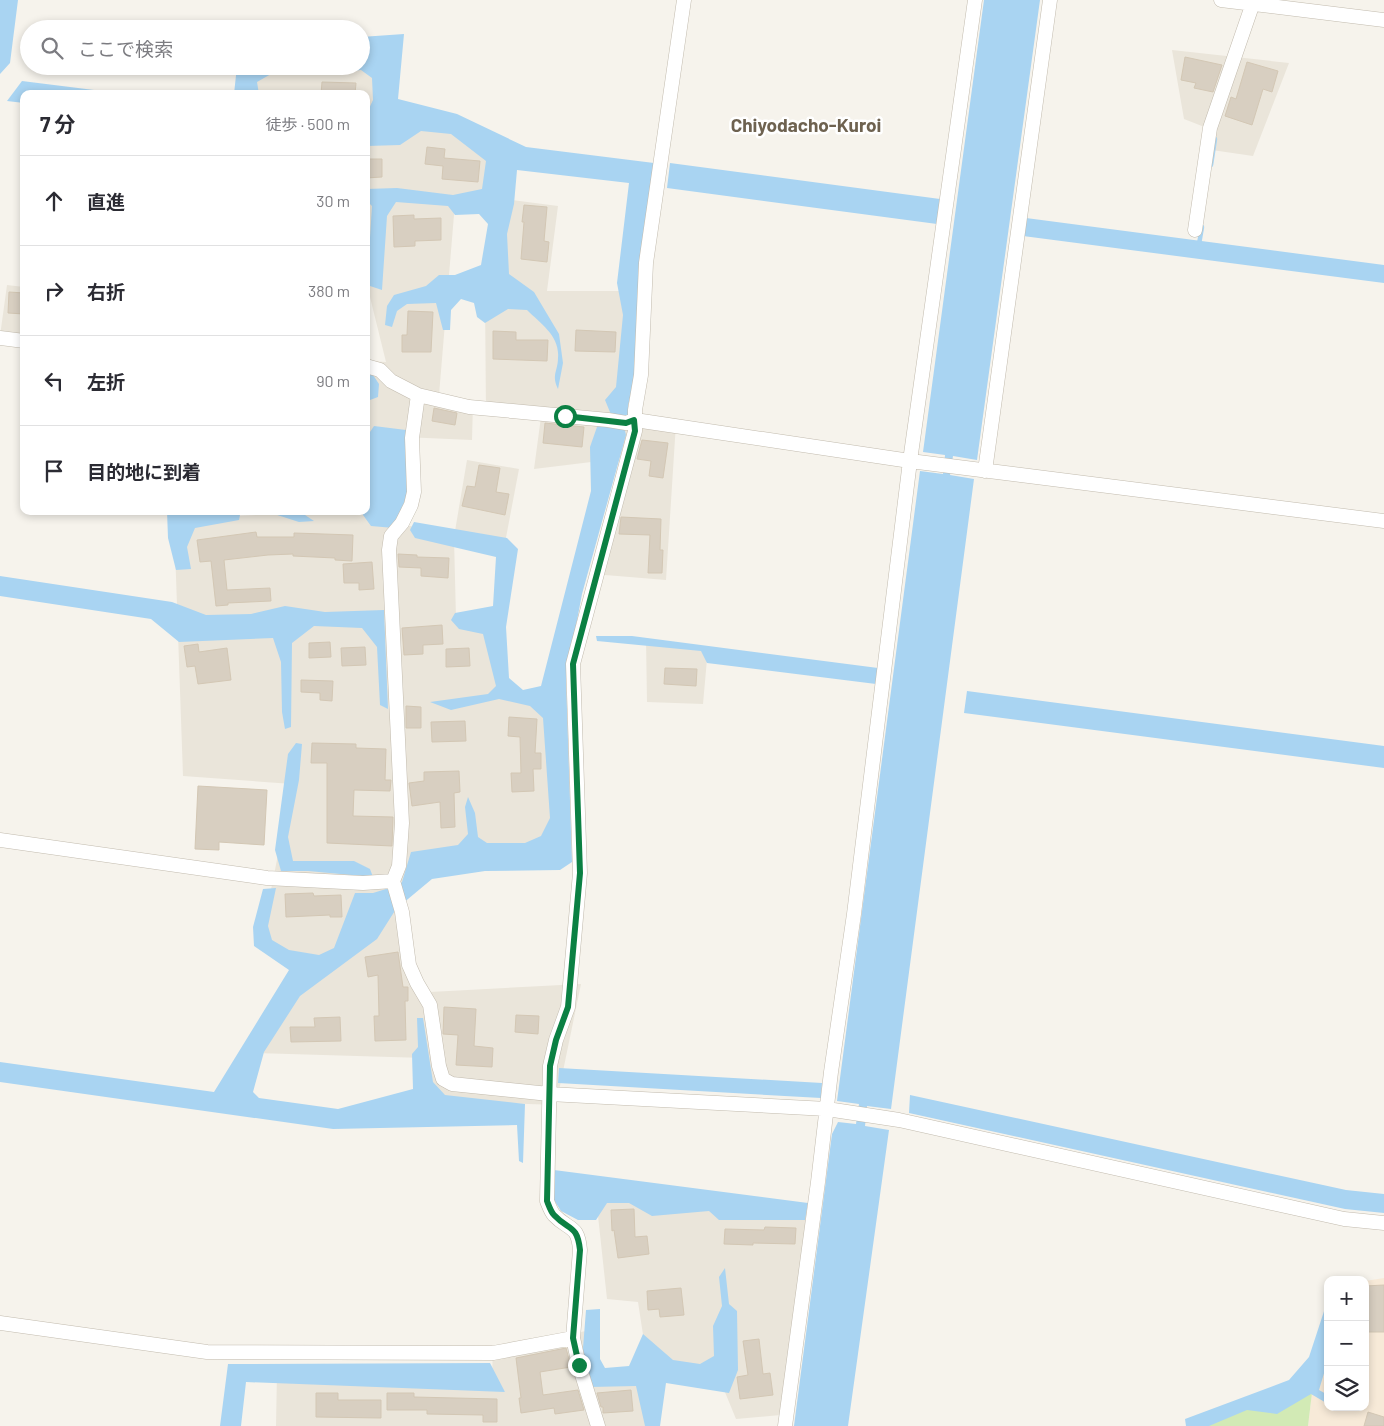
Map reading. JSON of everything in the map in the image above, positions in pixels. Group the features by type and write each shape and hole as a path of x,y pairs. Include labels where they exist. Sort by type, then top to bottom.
{"street":[{"path":"598,1426 579,1365 573,1338 580,1250 579,1239 576,1231 553,1214 547,1201 550,1066 556,1040 568,1007 580,873 573,664 635,431 630,422 641,375 646,263 684,0"},
{"path":"785,1426 828,1109 831,1072 854,914 910,461 975,0"},
{"path":"985,470 1050,0"},
{"path":"1221,0 1253,2 1384,20"},
{"path":"1194,230 1210,128 1253,2"},
{"path":"0,338 20,340"},
{"path":"370,367 380,370 391,381 418,395 469,407 630,422 947,466 1384,522"},
{"path":"418,395 412,438 414,492 411,505 402,523 391,536 389,550 402,823 399,866 393,881 402,912 409,965 430,1005 439,1066 443,1078 452,1084 549,1094 828,1109 869,1115 900,1120 1344,1219 1384,1223"},
{"path":"0,840 267,878 363,883 393,881"},
{"path":"0,1323 207,1352 493,1353 573,1338"}],"shaded area":[{"path":"1172,50 1289,63 1253,156 1205,149 1207,128 1184,119"},
{"path":"370,65 393,108 506,145 504,199 558,206 547,291 631,291 620,414 676,423 666,580 593,574 624,458 534,469 541,417 486,413 485,297 504,200 455,203 439,395 473,403 472,440 381,436 374,517 454,537 467,460 519,469 504,548 454,538 456,619 494,627 503,687 556,714 560,856 424,866 403,900 414,968 430,992 581,984 556,1105 427,1100 425,1058 255,1053 305,969 259,939 292,784 183,776 174,520 255,515 370,515 370,361 386,362 370,297 370,90 252,90 252,75 370,75"},
{"path":"7,285 20,287 20,344 0,336"},
{"path":"646,639 708,648 703,704 647,702"},
{"path":"595,1188 818,1213 791,1414 736,1419 720,1380 662,1377 655,1426 276,1426 277,1372 492,1378 493,1347 592,1330 594,1374 632,1373 644,1341 638,1302 607,1299"},
{"path":"1384,1278 1384,1426 1308,1426 1314,1376 1324,1343 1324,1411 1369,1411 1369,1280"}],"green space":[{"path":"1314,1376 1308,1426 1191,1426"}],"water":[{"path":"0,0 18,0 10,63 0,74"},
{"path":"984,0 1040,0 977,460 953,456 950,475 974,479 891,1109 867,1106 865,1126 889,1130 848,1426 794,1426 832,1134 838,1122 856,1124 859,1104 837,1101 920,471 943,474 945,455 923,452"},
{"path":"404,34 398,99 457,114 526,147 654,163 636,373 628,406 630,414 624,427 626,435 582,594 566,679 572,862 560,870 485,871 432,879 396,909 377,939 300,996 264,1052 253,1092 259,1098 338,1109 413,1089 412,1054 418,1047 417,1018 423,1018 433,1082 445,1095 525,1104 523,1163 519,1161 517,1125 333,1129 0,1082 0,1062 214,1092 289,970 254,946 253,927 263,889 276,888 268,926 272,940 289,950 319,955 334,948 355,893 373,893 386,889 394,890 402,882 411,852 458,845 468,834 465,807 468,797 475,813 478,837 487,843 525,843 541,836 550,818 543,718 530,706 499,699 451,710 430,702 488,694 496,686 483,634 459,629 451,620 455,613 493,606 496,557 415,538 410,530 414,522 507,538 518,549 506,627 509,678 523,690 541,686 591,491 590,447 598,424 612,417 605,400 616,387 623,315 617,283 629,183 517,170 514,204 507,234 509,274 534,292 559,334 563,363 558,389 555,380 558,362 556,343 548,331 527,310 508,309 485,323 477,317 474,303 461,299 451,310 450,330 443,330 436,303 407,304 397,311 392,327 385,325 387,306 394,295 426,286 439,275 455,275 481,265 488,224 479,214 455,215 448,206 396,202 387,216 382,290 370,286 372,206 370,204 370,189 397,188 453,195 482,189 486,161 451,134 421,131 400,145 370,146 370,106 373,100 372,78 368,75 370,75 370,36"},
{"path":"236,75 269,75 257,82 258,90 234,90"},
{"path":"22,81 94,90 20,90 20,103 7,101"},
{"path":"670,163 940,199 937,224 667,188"},
{"path":"1026,218 1384,265 1384,283 1023,236"},
{"path":"370,375 373,375 379,384 378,397 370,400"},
{"path":"374,426 406,430 409,492 394,528 371,526 363,515 370,515 370,432"},
{"path":"167,515 240,515 239,520 195,528 187,547 191,569 176,570 168,538"},
{"path":"277,515 305,515 314,521 299,522"},
{"path":"0,576 172,602 206,615 251,614 285,606 325,612 384,610 388,709 380,705 377,647 362,628 314,626 292,643 291,727 285,729 282,712 281,662 273,638 179,642 151,619 0,596"},
{"path":"596,636 632,636 878,668 876,684 707,663 701,651 597,641"},
{"path":"967,691 1384,746 1384,768 964,713"},
{"path":"296,743 302,744 299,780 288,837 293,861 354,861 370,869 373,877 308,871 281,871 275,850 288,754"},
{"path":"559,1068 822,1083 821,1098 558,1083"},
{"path":"910,1095 1346,1190 1384,1194 1384,1213 1345,1209 909,1113"},
{"path":"554,1170 808,1203 805,1220 719,1220 709,1211 652,1216 629,1203 607,1203 596,1220 578,1220 561,1211 552,1197"},
{"path":"725,1268 729,1304 737,1311 738,1370 729,1393 666,1383 660,1426 645,1426 636,1386 590,1387 582,1361 586,1310 600,1309 600,1359 605,1368 629,1366 643,1334 673,1360 700,1364 714,1356 713,1326 722,1306 719,1277"},
{"path":"1324,1311 1324,1373 1319,1390 1324,1393 1324,1402 1311,1394 1277,1414 1247,1410 1209,1426 1186,1426 1185,1419 1289,1380 1309,1357"},
{"path":"490,1363 505,1392 246,1382 241,1426 220,1426 228,1364"}],"building":[{"path":"1185,57 1222,65 1213,92 1194,88 1196,83 1181,80"},
{"path":"1247,62 1278,71 1272,92 1263,89 1252,125 1225,116 1231,97 1236,99"},
{"path":"322,82 356,83 355,90 321,90"},
{"path":"427,147 445,149 444,158 480,161 478,182 442,179 443,166 425,164"},
{"path":"370,159 382,159 382,177 370,178"},
{"path":"524,205 547,207 544,241 549,242 547,262 521,259"},
{"path":"414,215 414,219 441,218 441,240 415,241 415,246 394,247 393,216"},
{"path":"9,292 20,293 20,314 8,313"},
{"path":"408,311 433,312 431,352 402,352 402,335 407,335"},
{"path":"576,330 616,332 615,352 575,351"},
{"path":"493,331 516,332 516,340 548,340 547,361 493,359"},
{"path":"434,408 457,413 455,425 432,421"},
{"path":"545,423 584,427 582,447 543,443"},
{"path":"642,440 668,443 663,478 649,476 651,461 637,459"},
{"path":"479,465 500,468 496,492 509,494 505,515 462,506 467,486 475,487"},
{"path":"621,517 661,519 660,550 663,550 662,573 648,573 650,535 619,534"},
{"path":"256,532 257,537 294,537 294,533 353,535 352,561 335,560 335,558 293,556 293,554 224,560 227,590 270,588 271,601 228,603 228,605 216,606 211,561 200,562 197,540"},
{"path":"398,554 417,555 417,557 449,558 448,578 421,576 421,568 399,567"},
{"path":"372,562 374,589 359,590 359,583 344,583 343,564"},
{"path":"442,625 443,644 423,645 423,654 404,655 402,628"},
{"path":"330,642 331,657 309,658 309,643"},
{"path":"198,644 199,652 227,648 231,680 198,684 195,666 187,667 184,646"},
{"path":"365,647 366,665 342,666 341,648"},
{"path":"469,648 470,666 446,667 446,649"},
{"path":"665,668 697,669 696,686 664,684"},
{"path":"301,680 333,681 332,701 320,700 320,693 301,692"},
{"path":"406,706 421,707 421,728 406,728"},
{"path":"509,717 537,719 535,753 541,753 541,769 533,769 534,791 512,792 511,773 521,773 520,737 508,736"},
{"path":"465,721 466,741 432,742 431,722"},
{"path":"312,743 356,744 356,748 386,749 385,780 391,780 390,791 354,790 353,816 393,817 392,846 327,843 327,763 311,763"},
{"path":"459,771 460,792 454,793 455,827 441,828 440,802 412,806 409,783 424,781 424,772"},
{"path":"198,786 267,790 264,845 219,842 219,850 195,849"},
{"path":"313,893 314,896 341,895 342,917 330,917 330,915 286,917 285,894"},
{"path":"398,952 403,987 408,987 408,1001 405,1001 406,1040 375,1041 374,1016 379,1016 378,975 368,977 365,957"},
{"path":"444,1007 476,1009 474,1046 493,1048 492,1067 456,1065 458,1035 443,1034"},
{"path":"516,1015 539,1016 538,1034 515,1032"},
{"path":"340,1017 341,1041 291,1042 290,1027 315,1027 314,1018"},
{"path":"634,1209 635,1237 647,1236 649,1254 618,1258 614,1230 612,1231 611,1210"},
{"path":"765,1227 796,1228 795,1244 724,1244 725,1229 764,1230"},
{"path":"1384,1285 1384,1332 1369,1332 1369,1286"},
{"path":"681,1288 684,1315 660,1317 659,1309 648,1310 647,1291"},
{"path":"759,1339 763,1374 770,1373 773,1395 740,1399 737,1377 748,1375 743,1341"},
{"path":"566,1348 571,1367 540,1372 543,1395 578,1390 584,1410 555,1414 554,1408 521,1413 516,1358"},
{"path":"631,1390 633,1411 603,1413 603,1407 601,1407 597,1393"},
{"path":"316,1393 338,1393 338,1400 381,1400 381,1418 316,1417"},
{"path":"387,1393 414,1393 414,1397 497,1399 497,1422 483,1422 483,1415 427,1414 427,1410 387,1410"},
{"path":"1368,1412 1384,1417 1384,1426 1364,1426"}],"waterway":[{"path":"1211,165 1215,139"},
{"path":"1199,244 1202,227"}],"district":[{"name":"Chiyodacho-Kuroi","path":"806,125"}],"route":[{"path":"565,416 626,423 634,420 635,431 573,664 580,873 568,1007 556,1040 550,1066 546,1178 547,1201 553,1214 576,1231 579,1239 580,1250 573,1338 579,1365"}]}
